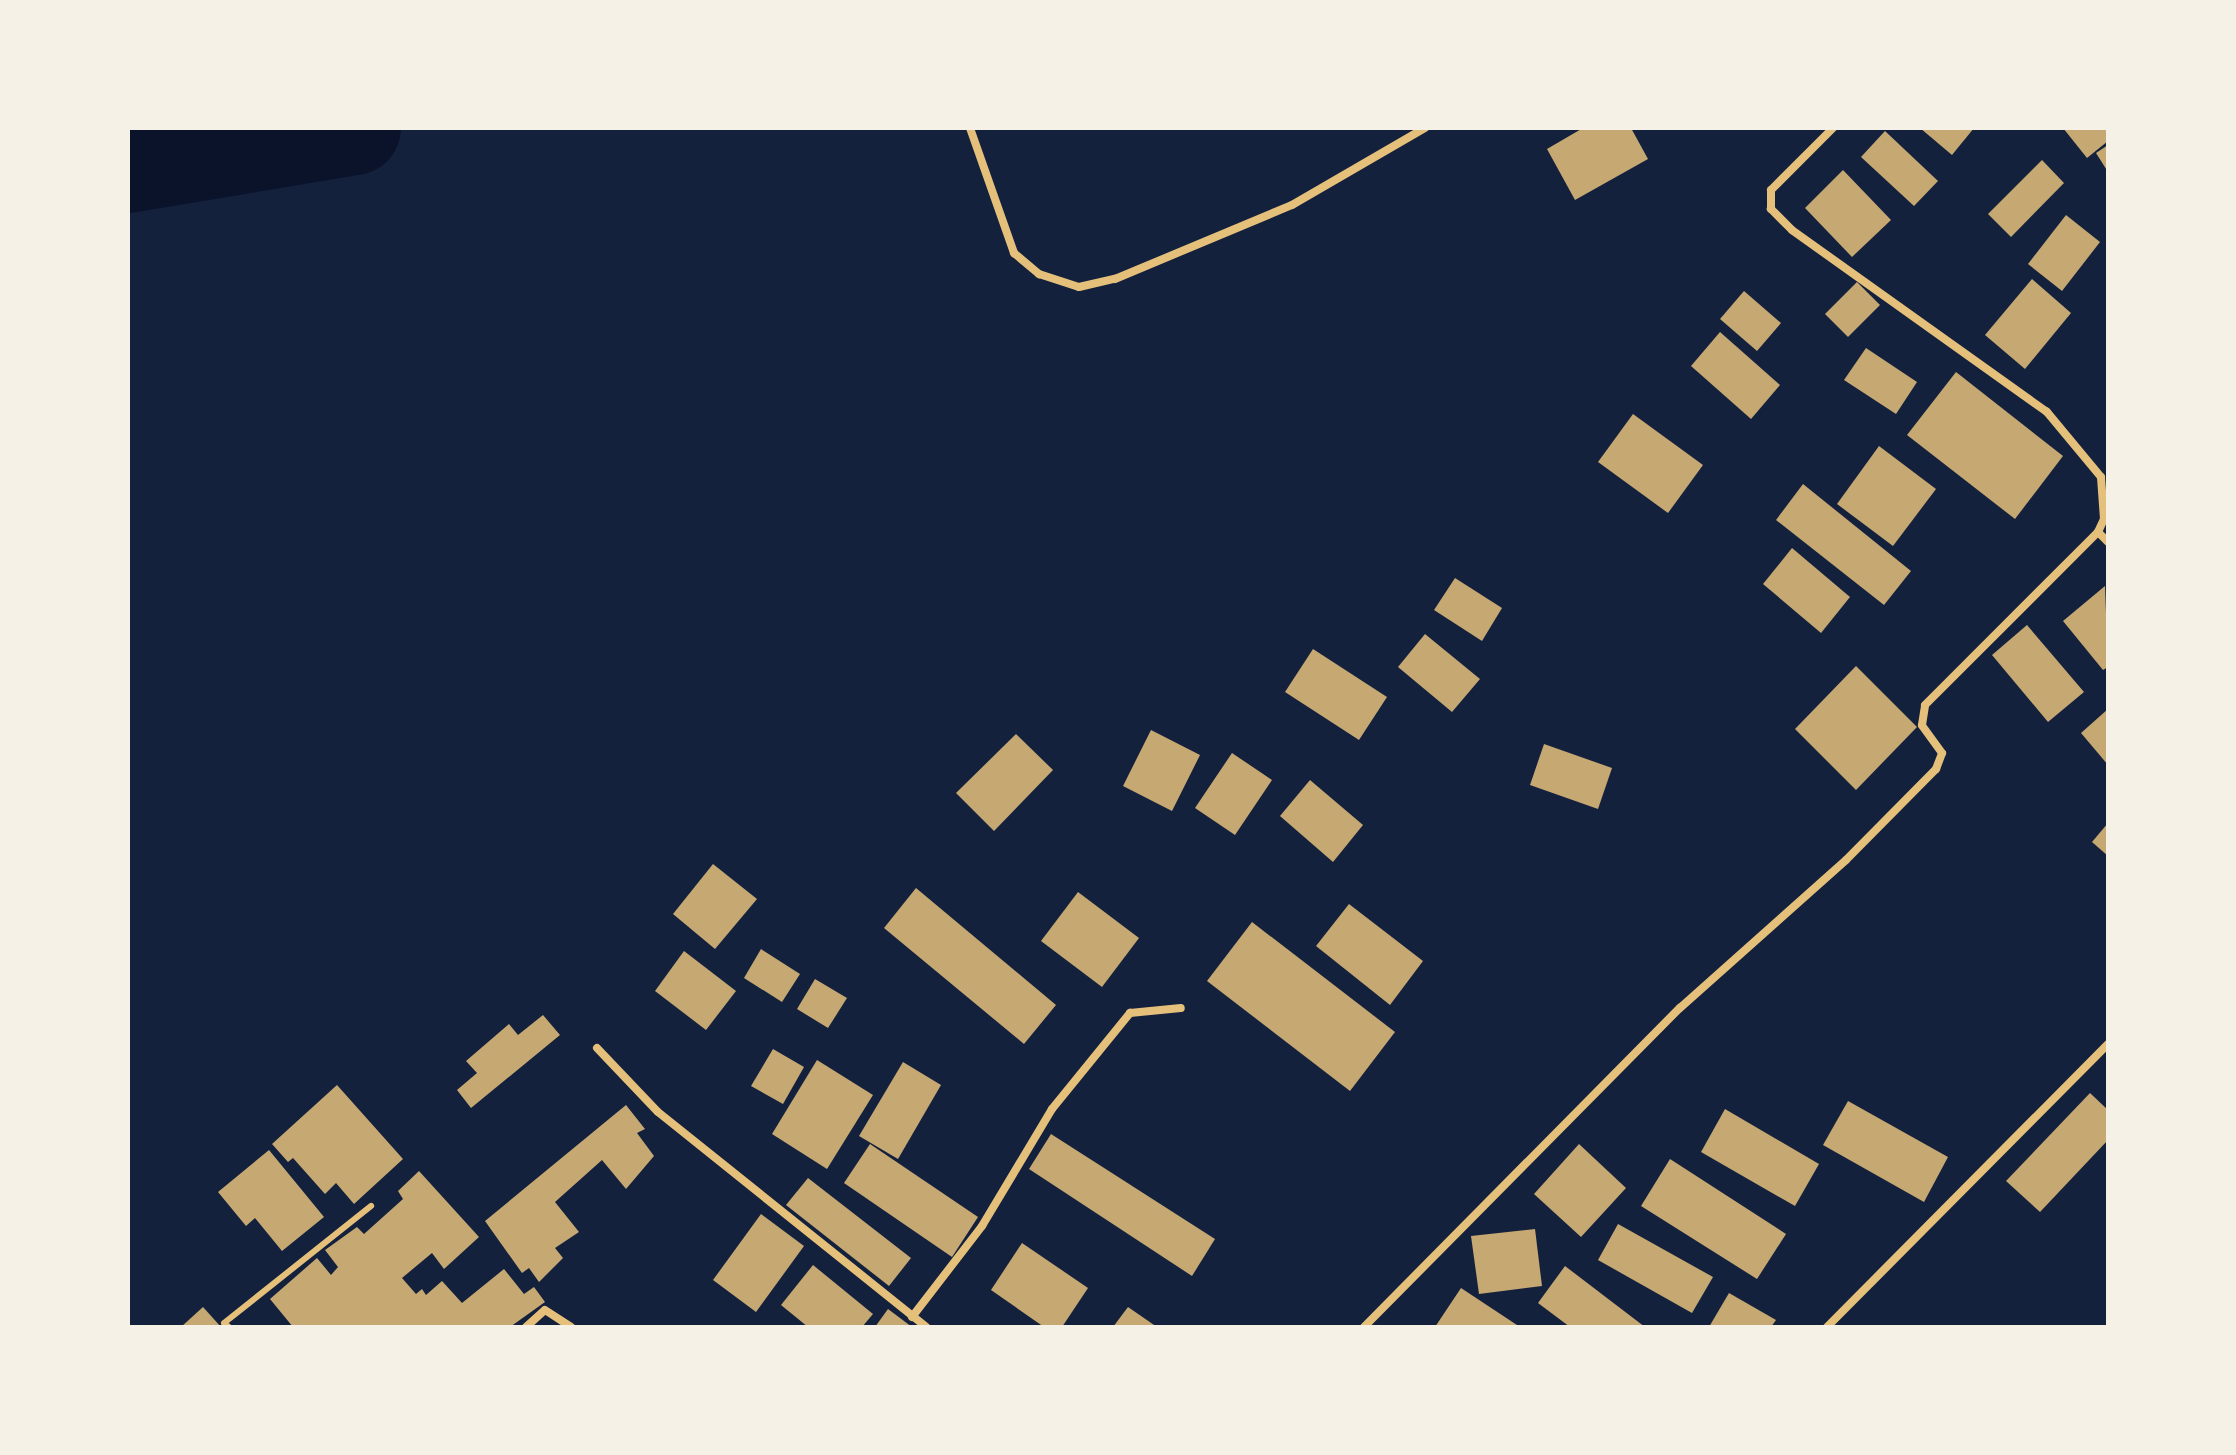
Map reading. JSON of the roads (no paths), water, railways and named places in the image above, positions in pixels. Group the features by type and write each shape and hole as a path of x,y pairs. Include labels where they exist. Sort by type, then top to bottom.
{"street":[{"path":"970,128 1014,253 1039,274 1079,287 1115,279 1292,205 1425,128"},
{"path":"1364,1327 1680,1008 1846,860 1936,769 1942,753 1922,725 1925,705 2098,532 2104,519 2105,492 2093,463 2047,412 1779,219 1771,209 1771,190 1833,128"},
{"path":"2098,532 2108,542"},
{"path":"912,1317 982,1226 1052,1109 1130,1013 1181,1008"},
{"path":"1827,1327 2108,1044"},
{"path":"597,1048 658,1112 926,1327"},
{"path":"526,1327 545,1310 571,1327"}],"lane":[{"path":"229,1327 224,1323 371,1206"}],"waterway":[{"path":"128,166 354,128"}]}
